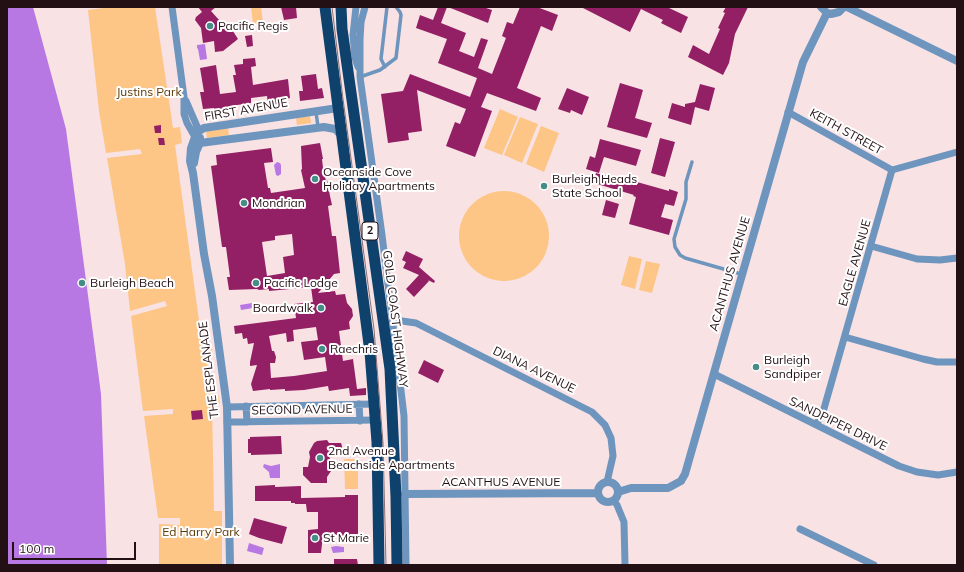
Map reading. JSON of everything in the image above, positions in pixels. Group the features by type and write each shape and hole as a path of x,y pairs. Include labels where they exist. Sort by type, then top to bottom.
{"highway":[{"name":"2","path":"325,7 364,301 375,404 378,442 379,565"},
{"name":"GOLD COAST HIGHWAY","path":"341,7 342,29 390,369 396,497 397,565"}],"street":[{"path":"172,7 184,97 198,126 198,137"},
{"path":"356,7 353,41 355,58 360,77 404,416 406,565"},
{"path":"360,77 360,31 365,7"},
{"path":"824,10 835,13 846,7 957,61"},
{"name":"ACANTHUS AVENUE","path":"618,492 631,488 668,488 681,481 688,468 788,112 803,62 824,10"},
{"name":"FIRST AVENUE","path":"198,137 204,128 338,108"},
{"name":"KEITH STREET","path":"788,112 892,170"},
{"name":"FIRST AVENUE","path":"198,137 318,127 331,127 342,136"},
{"name":"THE ESPLANADE","path":"198,137 193,173 227,407 230,565"},
{"path":"892,170 957,152"},
{"name":"EAGLE AVENUE","path":"816,425 823,412 892,170"},
{"path":"871,246 917,259 940,260 957,258"},
{"name":"DIANA AVENUE","path":"393,322 402,321 416,323 592,412 605,425 611,438 613,456 607,482"},
{"path":"845,337 923,359 938,362 957,362"},
{"name":"SANDPIPER DRIVE","path":"714,374 909,470 938,475 957,472"},
{"path":"359,404 360,421"},
{"name":"SECOND AVENUE","path":"227,407 375,404"},
{"path":"246,406 246,422"},
{"name":"SECOND AVENUE","path":"228,422 376,420"},
{"path":"607,482 616,486 618,495 614,501 603,502 598,496 598,493 601,484 607,482"},
{"name":"ACANTHUS AVENUE","path":"405,494 598,493"},
{"path":"614,501 617,504 624,522 625,565"},
{"path":"800,529 874,565"}],"lane":[{"path":"385,67 381,59 387,7"},
{"path":"360,77 376,72 385,67 396,57 401,15 396,7"},
{"path":"315,111 318,127"},
{"path":"692,162 686,182 686,198 674,238 675,247 680,255 685,258 742,274"}],"green space":[{"path":"111,7 155,7 173,128 180,127 182,143 175,145 203,350 212,349 213,355 206,356 211,394 218,394 220,403 212,403 214,511 222,511 222,565 159,565 159,524 180,525 180,518 158,518 144,416 173,414 173,409 143,411 131,316 167,306 165,301 130,311 125,264 107,158 142,154 140,149 106,153 99,111 88,10"},
{"path":"251,7 261,7 263,23 253,24"},
{"path":"500,109 518,117 502,155 484,148"},
{"path":"310,116 311,123 297,125 296,118"},
{"path":"520,117 538,124 522,163 504,155"},
{"path":"541,126 559,133 544,172 526,164"},
{"path":"228,128 229,135 207,138 206,131"},
{"path":"504,191 521,195 536,204 545,219 549,236 545,253 536,268 521,277 504,281 487,277 472,268 463,253 459,236 463,219 472,204 487,195"},
{"path":"629,256 642,259 635,289 621,285"},
{"path":"646,261 660,264 652,293 639,290"},
{"path":"344,459 358,459 358,489 345,489"}],"shaded area":[{"path":"7,7 33,7 66,129 101,394 107,565 7,565"},
{"path":"205,44 207,59 200,60 197,45"},
{"path":"277,162 281,165 281,174 278,176 276,175 274,165"},
{"path":"258,302 259,307 241,310 240,305"},
{"path":"264,464 271,466 280,464 280,478 270,478 269,472 263,467"},
{"path":"249,543 264,548 262,555 247,551"},
{"path":"331,547 344,547 344,552 333,553"}],"building":[{"name":"Pacific Regis","path":"198,7 216,7 211,11 228,30 231,28 238,39 223,51 215,52 214,41 203,43 201,28 195,20 196,17 202,12"},
{"path":"281,7 296,7 297,18 284,20"},
{"path":"438,7 447,7 441,23 466,33 459,51 474,57 481,38 488,40 478,68 492,74 506,38 502,36 507,22 513,24 520,7 537,7 558,15 552,31 541,26 517,88 541,98 536,111 487,93 481,107 492,111 475,157 446,146 455,122 460,124 466,109 417,90 422,131 408,133 409,140 388,143 381,94 403,91 410,74 470,97 477,78 438,63 447,39 416,28 420,15 433,20"},
{"path":"448,7 483,7 492,10 488,23"},
{"path":"581,7 667,7 688,17 681,33 661,23 663,20 641,9 630,32"},
{"path":"726,7 748,7 735,34 729,63 723,75 688,57 693,45 709,54 720,29 718,28 725,13 723,12"},
{"path":"252,35 253,46 247,47 245,36"},
{"path":"255,58 256,66 251,67 253,85 288,79 290,98 286,99 286,103 268,105 267,96 251,98 251,103 230,106 230,108 214,110 214,108 203,109 200,92 204,92 200,68 216,65 220,94 236,92 233,75 236,75 234,65 243,64 243,59"},
{"path":"316,74 318,89 322,88 324,98 300,101 299,91 303,91 301,76"},
{"path":"620,83 643,90 635,118 652,123 647,138 607,127"},
{"path":"700,84 715,88 709,111 695,107 691,125 668,118 672,103 685,107 685,104 695,102"},
{"path":"567,88 589,97 582,115 571,110 570,113 558,109"},
{"path":"161,125 161,133 155,133 154,126"},
{"path":"158,138 164,138 165,145 159,145"},
{"path":"660,138 675,142 665,177 651,173"},
{"path":"600,139 641,150 636,166 604,157 599,173 586,169 590,156 595,158"},
{"path":"320,143 324,177 326,181 327,180 332,205 328,206 332,236 336,236 340,273 334,274 318,293 335,291 336,295 345,294 347,303 352,309 353,316 349,322 350,329 339,331 343,361 353,359 357,389 366,388 366,395 350,396 349,388 329,391 328,386 304,390 285,391 285,389 270,389 253,391 251,384 257,365 250,366 250,362 254,343 248,344 247,338 243,339 242,333 235,334 234,326 296,318 294,304 313,302 311,287 269,291 269,289 229,290 227,277 230,277 226,247 222,247 211,166 217,165 216,155 271,148 273,162 264,163 268,188 270,188 271,193 305,188 301,170 301,146","holes":["292,234 294,255 283,257 285,273 267,276 262,242 275,240 275,236","316,327 318,340 301,342 304,360 325,357 327,371 271,378 270,363 275,363 276,357 274,351 272,351 269,336 286,333 287,342 294,341 293,330"]},
{"path":"596,173 637,185 637,182 678,192 674,206 665,204 661,217 673,220 669,235 629,224 636,197 633,196 634,195 594,183"},
{"path":"606,200 619,204 615,218 602,215"},
{"path":"406,251 423,259 419,267 435,281 434,283 428,280 429,281 414,297 406,289 419,275 403,268 406,262 402,260"},
{"path":"424,360 444,370 438,383 418,373"},
{"path":"202,410 203,419 192,420 191,411"},
{"path":"281,436 282,454 251,455 251,453 248,453 248,439 250,439 250,437"},
{"path":"327,440 329,443 341,443 341,455 329,455 331,471 327,477 327,483 311,483 303,475 303,467 308,467 310,457 309,452 314,443 317,441"},
{"path":"275,485 275,487 301,486 301,498 345,497 345,495 358,495 358,535 339,537 339,535 323,535 321,553 308,553 308,530 318,529 318,512 307,512 306,504 295,504 291,503 291,501 255,501 255,486"},
{"path":"254,518 287,527 282,544 249,534"},
{"path":"334,559 357,559 358,565 334,565"}],"tram line":[{"path":"332,7 374,329 383,443 386,565"}],"place":[{"name":"Pacific Regis","path":"210,26"},
{"name":"Oceanside Cove Holiday Apartments","path":"315,179"},
{"name":"Burleigh Heads State School","path":"544,186"},
{"name":"Mondrian","path":"244,203"},
{"name":"Burleigh Beach","path":"82,283"},
{"name":"Pacific Lodge","path":"256,283"},
{"name":"Boardwalk","path":"321,308"},
{"name":"Raechris","path":"322,349"},
{"name":"Burleigh Sandpiper","path":"756,367"},
{"name":"2nd Avenue Beachside Apartments","path":"320,458"},
{"name":"St Marie","path":"315,538"}],"park label":[{"name":"Justins Park","path":"149,92"},
{"name":"Ed Harry Park","path":"201,532"}]}
